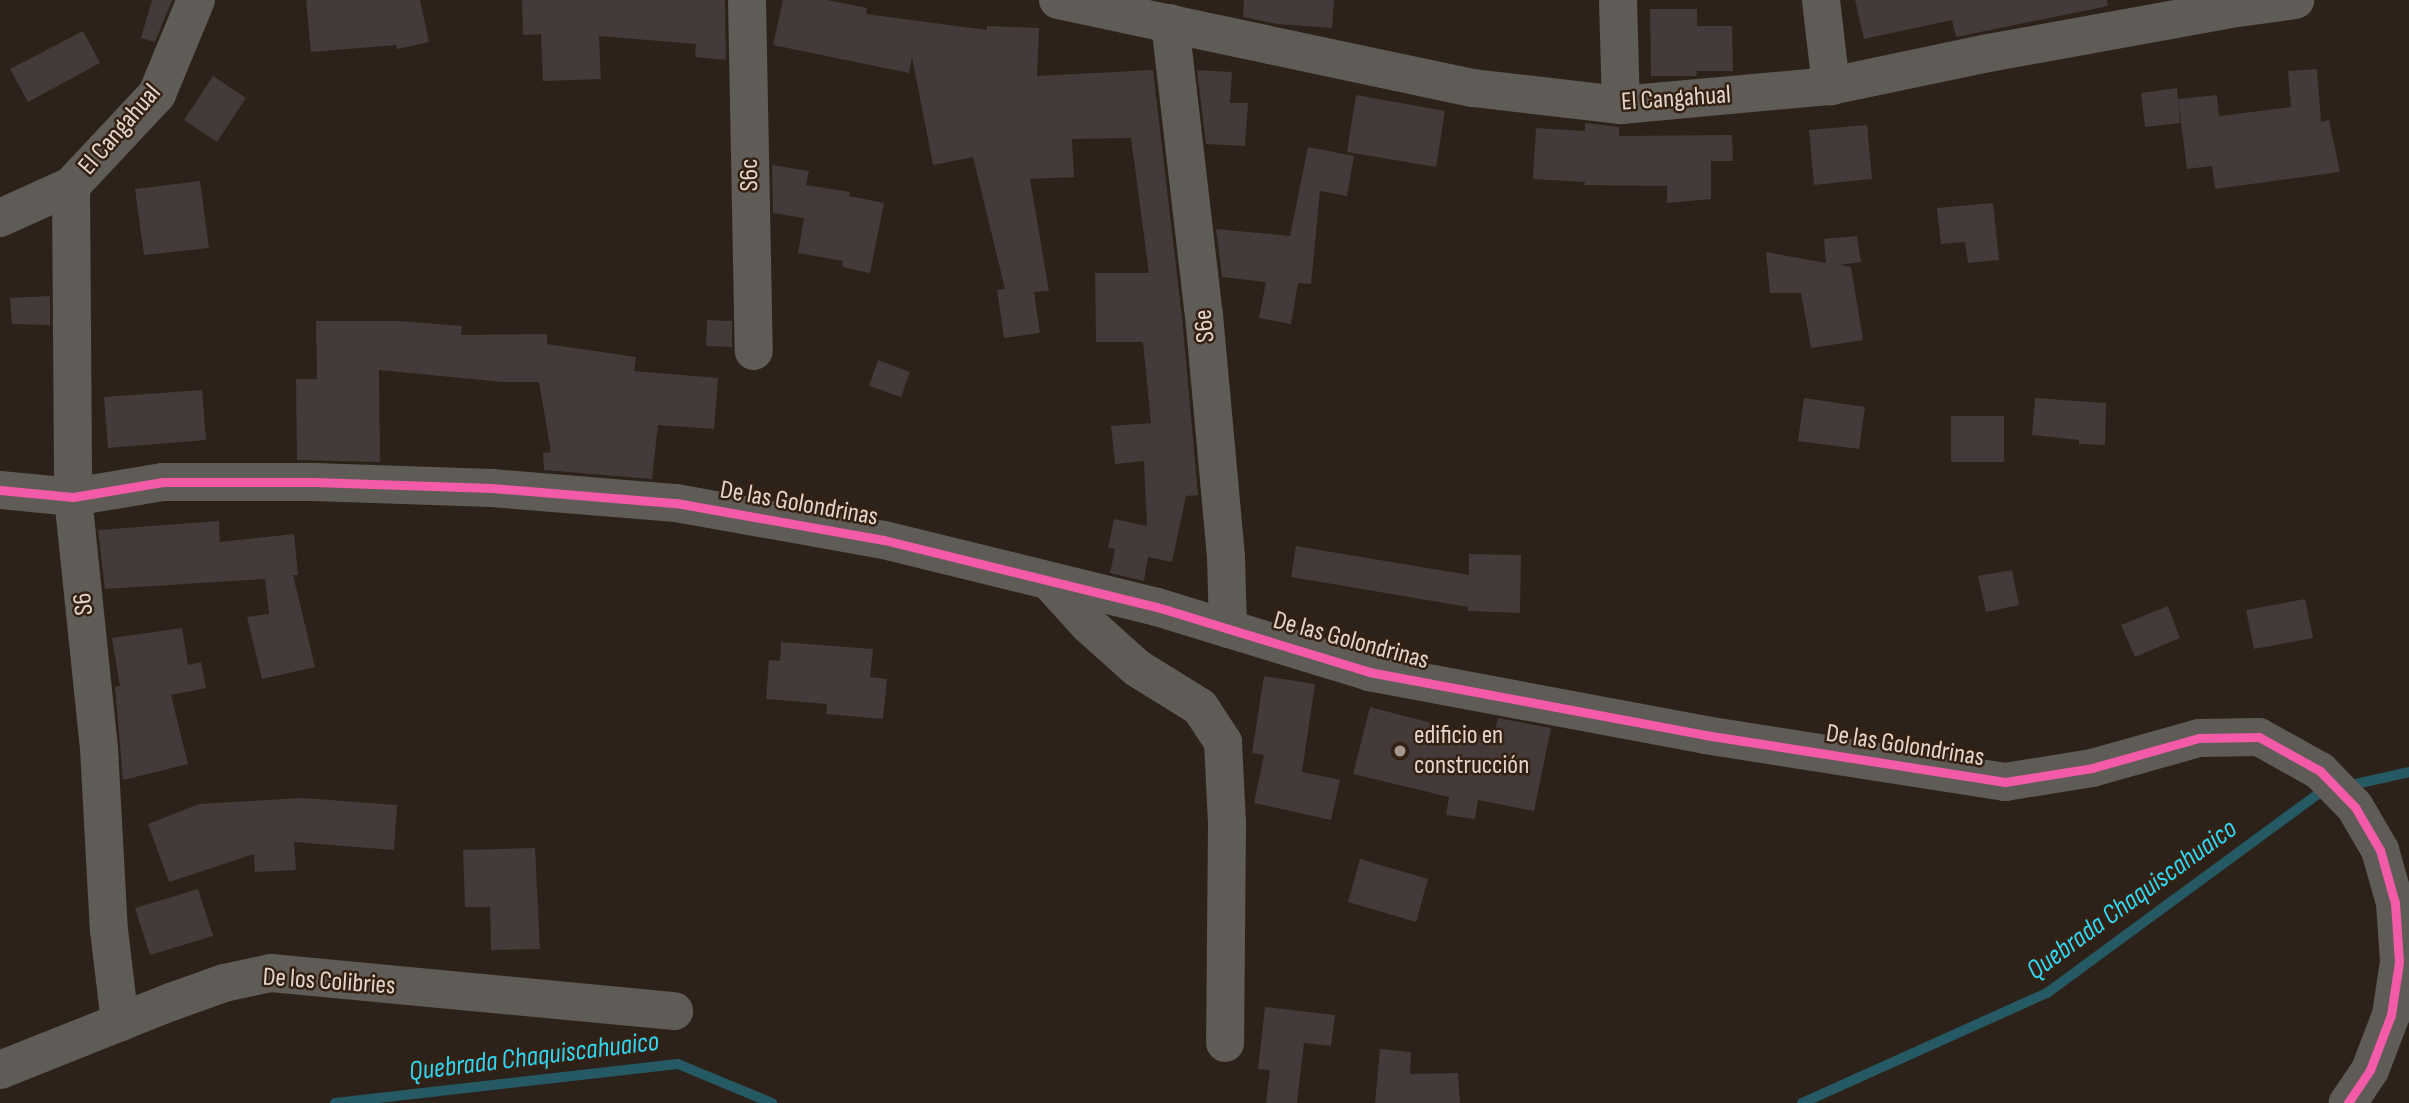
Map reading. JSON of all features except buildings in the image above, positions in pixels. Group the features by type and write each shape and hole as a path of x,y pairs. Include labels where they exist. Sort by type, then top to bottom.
{"street":[{"name":"El Cangahual","path":"0,219 71,186 157,93 196,0"},
{"name":"S6c","path":"747,0 754,351"},
{"path":"1618,0 1621,105"},
{"path":"1821,0 1831,86"},
{"name":"El Cangahual","path":"1064,1 1473,88 1621,105 1831,86 1983,54 2224,10 2295,0"},
{"name":"S6e","path":"1170,23 1204,315 1226,557 1228,629"},
{"name":"S6","path":"71,186 73,497 99,748 109,930 120,1022"},
{"name":"De las Golondrinas","path":"0,490 73,497 163,482 300,482 492,488 676,503 884,540 1157,607 1369,672 1706,735 2005,782 2092,768 2199,738 2259,737 2320,771 2355,807 2380,850 2395,903 2399,962 2391,1015 2370,1070 2348,1103"},
{"path":"1049,581 1088,624 1137,668 1200,707 1223,742 1227,823 1225,1043"},
{"name":"De los Colibries","path":"0,1070 225,983 271,973 674,1011"}],"waterway":[{"name":"Quebrada Chaquiscahuaico","path":"2347,786 2409,772"},
{"name":"Quebrada Chaquiscahuaico","path":"1802,1103 2047,993 2321,792 2328,791"},
{"name":"Quebrada Chaquiscahuaico","path":"335,1103 678,1064 772,1103"}],"cycle path":[{"path":"0,490 73,497 163,482 314,482 492,488 676,503 884,540 1157,607 1369,672 1705,735 2005,782 2092,768 2199,738 2259,737 2320,771 2355,807 2380,850 2395,903 2399,962 2391,1015 2370,1070 2348,1103"}],"place":[{"name":"edificio en construcción","path":"1400,751"}]}
